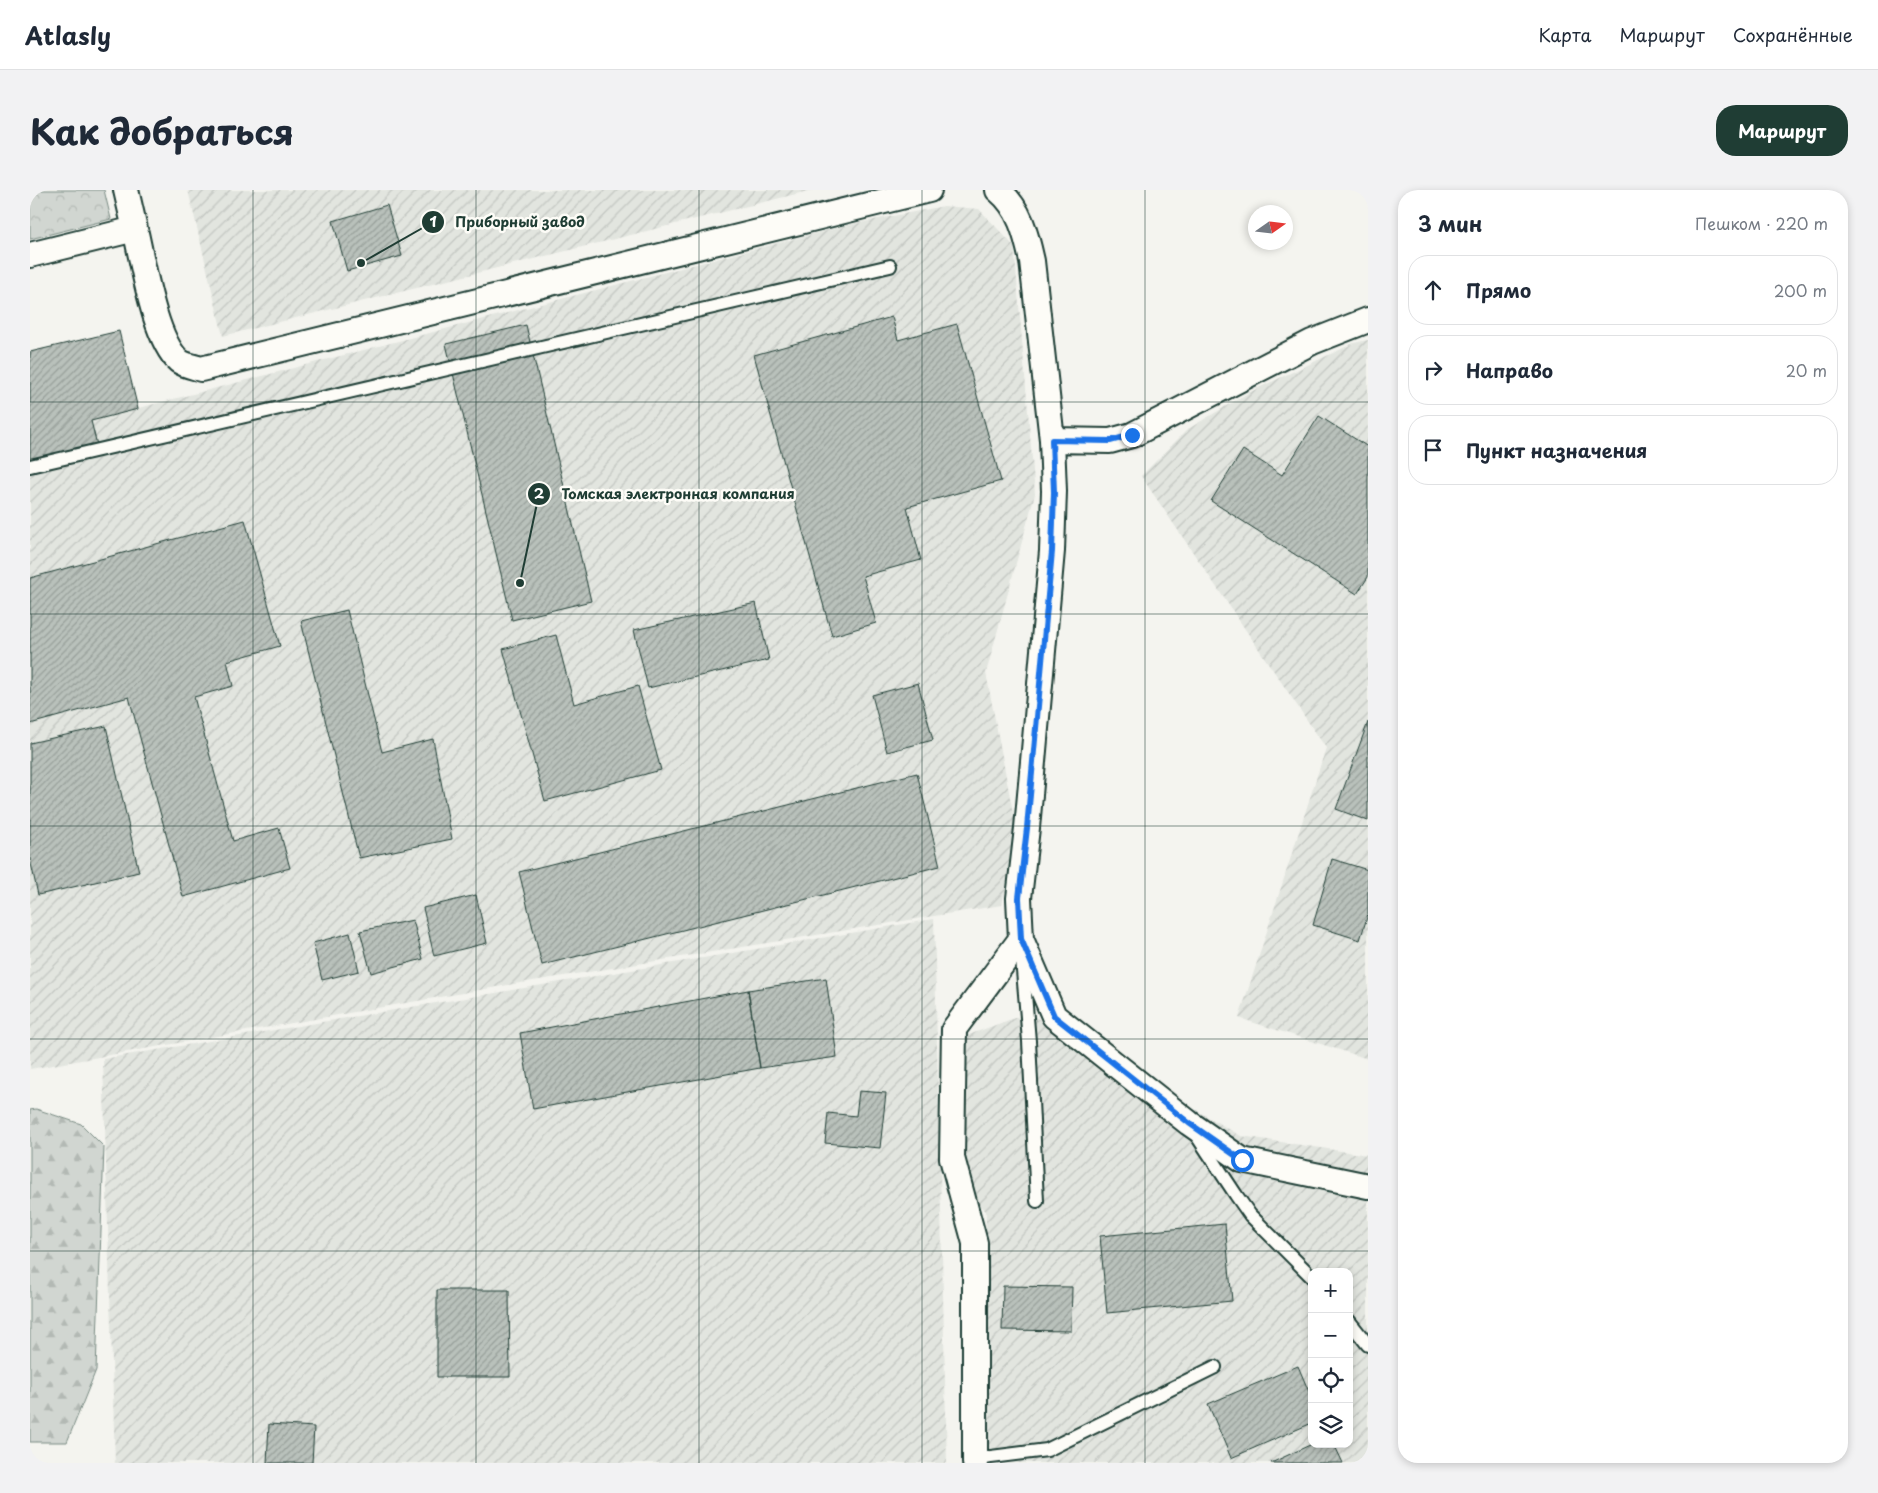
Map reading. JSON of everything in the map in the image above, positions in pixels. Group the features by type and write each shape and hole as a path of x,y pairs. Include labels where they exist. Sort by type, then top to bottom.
{"street":[{"path":"126,190 156,316 165,342 180,362 201,369 929,190"},
{"path":"998,190 1006,197 1026,232 1032,261 1052,440 1054,492 1052,551 1019,898 1021,939 1054,1016 1189,1123 1242,1160 1368,1186"},
{"path":"30,255 135,229"},
{"path":"1052,440 1110,441 1132,435 1312,342 1368,320"},
{"path":"975,1461 975,1243 952,1158 954,1029 1021,939"}],"lane":[{"path":"30,466 890,266"},
{"path":"1021,939 1029,1041 1037,1201"},
{"path":"1189,1123 1250,1215 1308,1273"},
{"path":"1353,1326 1368,1345"},
{"path":"975,1461 1047,1450 1215,1367"}],"shaded area":[{"path":"188,190 812,190 223,336"},
{"path":"944,206 979,209 1014,246 1035,494 986,673 1017,833 1002,905 508,985 30,1069 30,436 848,225"},
{"path":"1368,340 1368,1059 1239,1018 1326,748 1141,476 1188,429 1248,393 1354,343"},
{"path":"934,919 947,1463 115,1463 103,1059"},
{"path":"1028,1013 1241,1136 1368,1155 1368,1463 983,1463 986,1211 971,1199 958,1149 963,1037"}],"green space":[{"path":"30,190 104,190 111,219 30,239"},
{"path":"36,1109 81,1124 104,1147 96,1370 67,1442 30,1442 30,1110"}],"building":[{"path":"387,205 402,256 347,271 333,221"},
{"path":"892,317 898,340 957,324 1001,481 907,507 921,560 863,576 876,623 832,636 754,355"},
{"path":"526,325 591,601 512,620 446,344"},
{"path":"119,331 138,409 91,421 98,449 30,466 30,352"},
{"path":"1319,416 1368,447 1368,577 1357,594 1211,501 1243,450 1282,475"},
{"path":"245,520 280,646 227,661 233,686 194,697 233,841 279,828 290,868 183,897 129,697 30,724 30,578"},
{"path":"756,603 769,660 648,688 634,630"},
{"path":"347,610 382,752 433,739 452,839 359,858 301,621"},
{"path":"556,635 574,704 638,686 661,770 545,801 503,649"},
{"path":"918,683 933,740 887,752 872,695"},
{"path":"1368,722 1368,821 1336,809"},
{"path":"106,726 139,872 38,895 30,859 30,743"},
{"path":"917,773 940,866 542,965 519,872"},
{"path":"1332,859 1368,870 1368,914 1360,940 1313,925"},
{"path":"476,895 487,943 434,956 423,908"},
{"path":"413,920 423,959 371,973 360,931"},
{"path":"350,933 359,971 322,980 313,943"},
{"path":"826,978 837,1057 760,1068 748,990"},
{"path":"748,990 760,1068 533,1109 520,1033"},
{"path":"859,1091 886,1093 880,1148 825,1143 828,1113 856,1116"},
{"path":"1225,1224 1232,1301 1107,1313 1100,1236"},
{"path":"1003,1286 1072,1287 1071,1331 1002,1330"},
{"path":"437,1290 509,1290 510,1377 437,1377"},
{"path":"1298,1366 1308,1390 1308,1425 1231,1458 1208,1404"},
{"path":"269,1424 314,1427 312,1463 267,1463"},
{"path":"1308,1446 1308,1448 1336,1448 1343,1463 1271,1463"}],"place":[{"name":"Приборный завод","path":"361,263"},
{"name":"Томская электронная компания","path":"520,583"}],"route":[{"path":"1132,435 1110,441 1052,440 1054,492 1052,551 1019,898 1021,939 1054,1016 1189,1123 1242,1160"}]}
